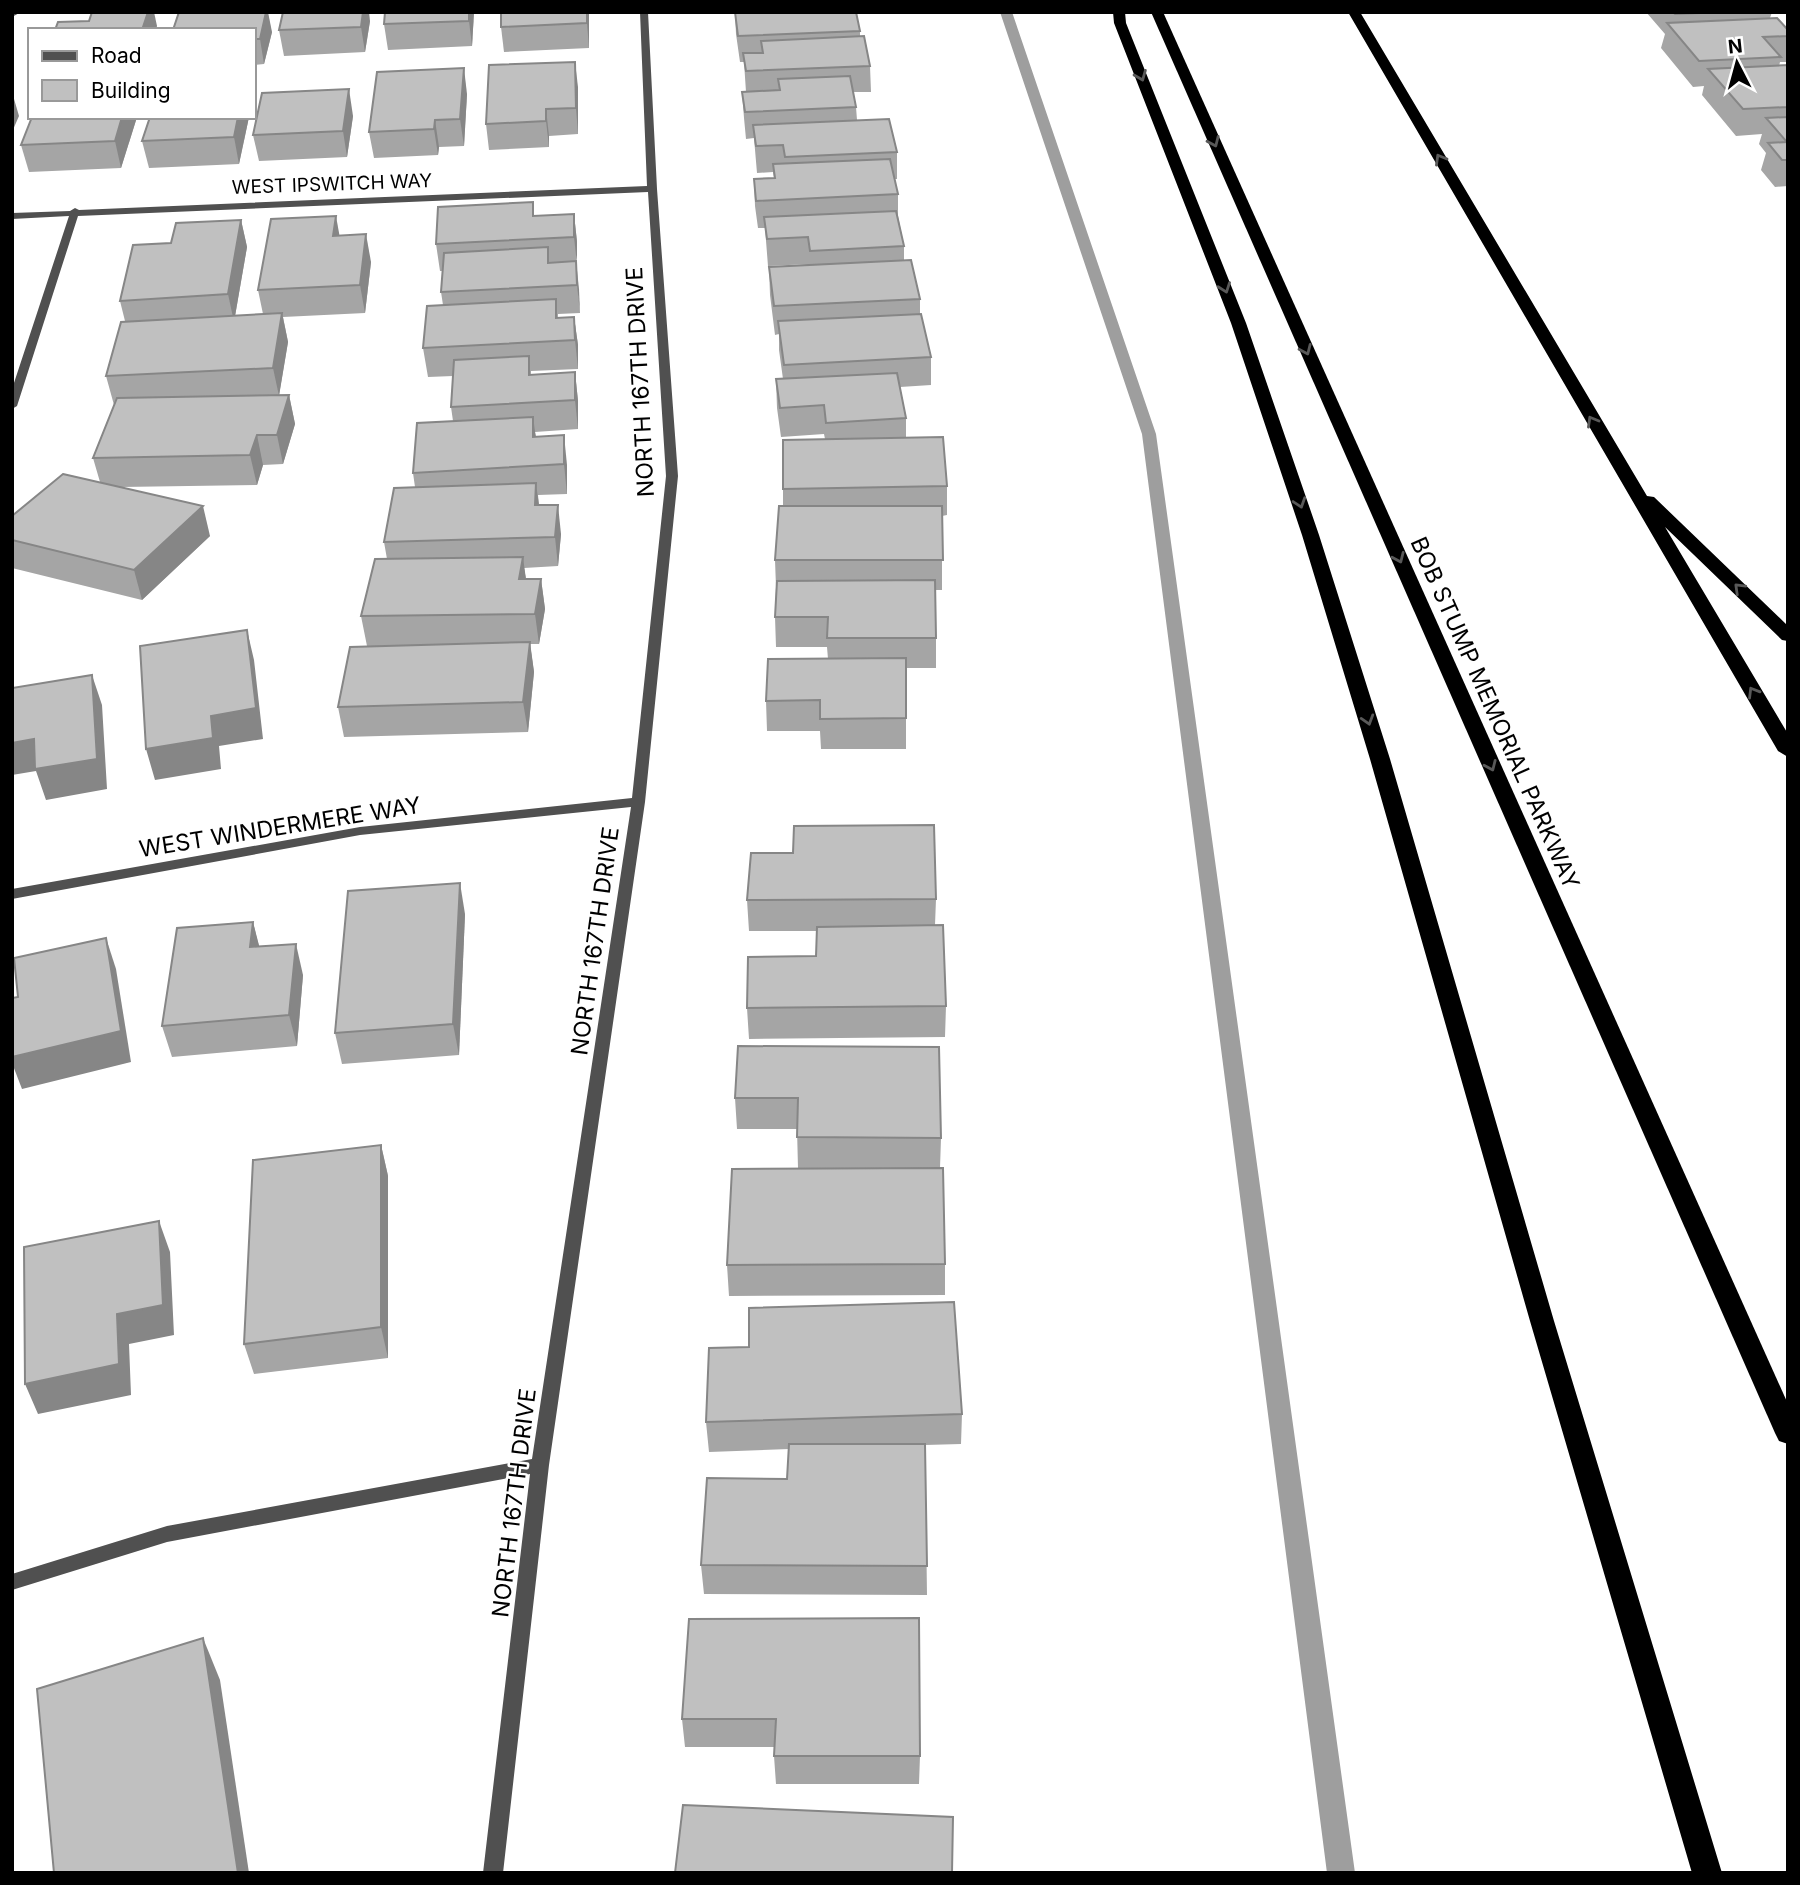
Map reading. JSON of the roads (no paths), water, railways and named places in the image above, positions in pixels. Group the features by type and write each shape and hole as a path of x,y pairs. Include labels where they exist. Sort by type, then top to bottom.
{"highway":[{"path":"1119,12 1120,23 1242,334 1323,572 1384,770 1553,1358 1707,1873"},
{"name":"BOB STUMP MEMORIAL PARKWAY","path":"1157,12 1788,1433"},
{"path":"1354,12 1626,480 1788,751"},
{"path":"1626,480 1788,636"}],"street":[{"path":"12,15 17,12"},
{"name":"NORTH 167TH DRIVE","path":"493,1873 540,1465 638,802 672,476 652,189 644,12"},
{"name":"WEST IPSWITCH WAY","path":"12,216 75,211 652,189"},
{"path":"12,406 75,211"},
{"name":"WEST WINDERMERE WAY","path":"12,894 360,831 638,802"},
{"path":"12,1582 167,1534 540,1465"}],"waterway":[{"path":"1006,12 1149,434 1341,1873"}]}
